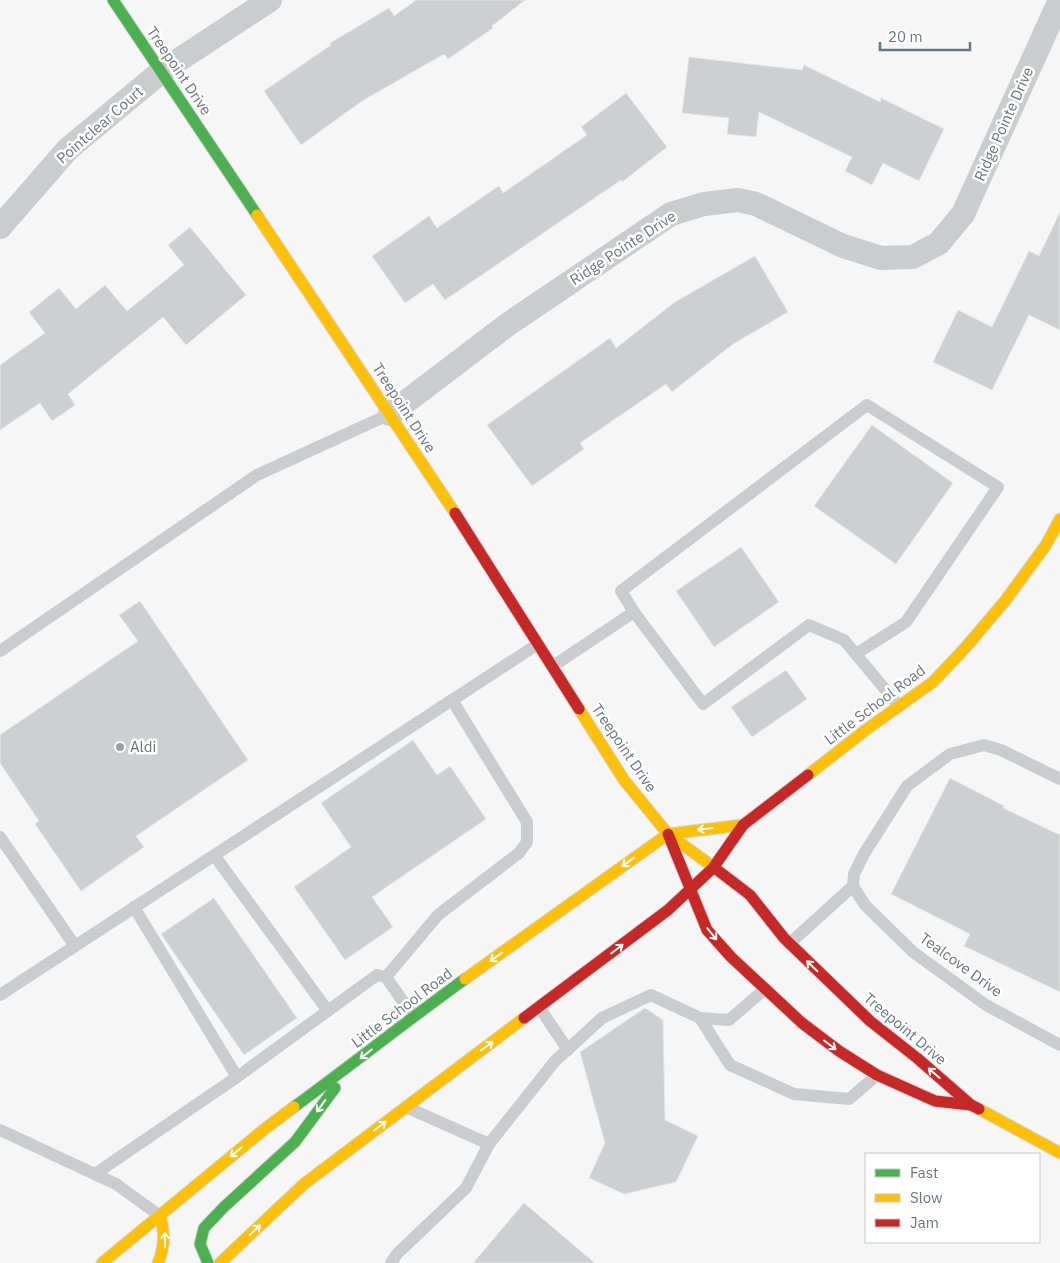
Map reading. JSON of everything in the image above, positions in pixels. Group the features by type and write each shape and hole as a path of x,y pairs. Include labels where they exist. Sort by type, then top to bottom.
{"main road":[{"name":"Treepoint Drive","path":"113,0 390,414 553,666 624,780 668,834 750,895 789,944 870,1021 917,1058 971,1105 1060,1153"},
{"name":"Little School Road","path":"220,1263 304,1184 668,910 713,868 743,825 933,682 1005,601 1040,553 1060,519"},
{"name":"Little School Road","path":"102,1263 266,1128 350,1066 413,1016 668,834 743,825"},
{"name":"Treepoint Drive","path":"668,834 708,930 731,957 802,1024 839,1051 877,1075 935,1101 971,1105"},
{"path":"208,1263 200,1244 204,1228 224,1207 295,1142 350,1066"},
{"path":"158,1263 165,1250 165,1230 160,1216"}],"street":[{"name":"Pointclear Court","path":"0,227 68,149 162,71 270,0"},
{"name":"Ridge Pointe Drive","path":"390,414 506,325 671,214 704,204 738,200 756,204 843,246 881,258 913,257 939,243 963,214 1060,0"}],"lane":[{"path":"856,654 906,622 998,488 867,405 621,591 634,612 703,704 809,625 844,640 899,706"},
{"path":"0,651 257,476 390,414"},
{"path":"553,666 634,612"},
{"path":"0,995 538,644"},
{"path":"386,977 438,915 518,854 527,842 528,822 452,700"},
{"path":"789,944 853,886 854,874 864,854 907,786 950,754 984,745 1001,750 1060,779"},
{"path":"0,837 75,946"},
{"path":"214,855 328,1011"},
{"name":"Tealcove Drive","path":"853,886 865,905 913,952 986,1005 1060,1045"},
{"path":"134,907 237,1076"},
{"path":"95,1174 237,1076 377,975 386,977 413,1016"},
{"path":"391,1263 397,1254 466,1188 489,1144 555,1061 602,1018 651,995 700,1018 729,1020 764,989"},
{"path":"538,1007 568,1050"},
{"path":"700,1018 730,1065 794,1094 849,1099 877,1075"},
{"path":"406,1107 489,1144"},
{"path":"0,1130 116,1184 160,1216"}],"building":[{"path":"416,0 525,0 492,26 493,28 448,59 444,54 362,101 301,145 264,91 331,45 330,43 389,8 394,16"},
{"path":"689,57 802,70 804,65 880,102 881,98 944,129 919,181 883,163 872,185 845,171 852,157 759,112 756,137 727,134 729,118 682,113"},
{"path":"626,93 667,147 622,182 621,180 445,300 433,284 405,303 372,256 429,216 437,228 499,186 503,193 587,135 581,127"},
{"path":"1060,212 1060,330 1029,315 992,390 933,362 958,310 992,327 1029,251 1039,256"},
{"path":"190,227 246,295 186,345 163,317 68,394 75,405 52,421 40,403 0,430 0,365 45,333 29,312 59,288 76,309 105,285 127,311 184,265 168,245"},
{"path":"755,256 788,312 733,344 672,392 666,384 580,443 584,449 532,486 487,425 610,338 616,348 675,302"},
{"path":"872,425 953,483 896,564 814,506"},
{"path":"741,547 779,602 714,647 676,591"},
{"name":"Aldi","path":"140,601 248,760 136,836 144,847 81,891 35,824 39,821 0,763 0,735 138,641 119,615"},
{"path":"786,670 807,699 752,737 731,707"},
{"path":"413,740 437,775 450,766 486,819 372,897 393,927 345,960 294,887 351,847 321,803"},
{"path":"950,778 1004,806 1003,808 1060,835 1060,992 964,946 970,934 891,894"},
{"path":"214,898 297,1018 244,1055 161,934"},
{"path":"645,1008 663,1020 665,1120 698,1136 676,1182 624,1194 589,1178 605,1143 580,1052"},
{"path":"524,1203 595,1263 473,1263"}],"traffic: fast":[{"path":"113,0 257,215"},
{"path":"294,1107 465,979"},
{"path":"208,1263 200,1244 204,1228 224,1207 295,1142 335,1088"}],"traffic: slow":[{"path":"257,215 455,513"},
{"path":"808,775 867,729 933,682 1005,601 1046,545 1060,519"},
{"path":"579,709 624,780 668,834 716,869"},
{"path":"465,979 668,834 743,825"},
{"path":"220,1263 304,1184 524,1018"},
{"path":"102,1263 294,1107"},
{"path":"979,1109 1060,1153"},
{"path":"158,1263 164,1240 160,1216"}],"traffic: jam":[{"path":"455,513 579,709"},
{"path":"524,1018 668,910 713,868 743,825 808,775"},
{"path":"668,834 707,930 731,957 802,1023 839,1051 877,1075 935,1101 971,1105"},
{"path":"716,869 750,895 784,938 870,1021 917,1058 971,1105 979,1109"}],"place":[{"name":"Aldi","path":"120,747"}]}
